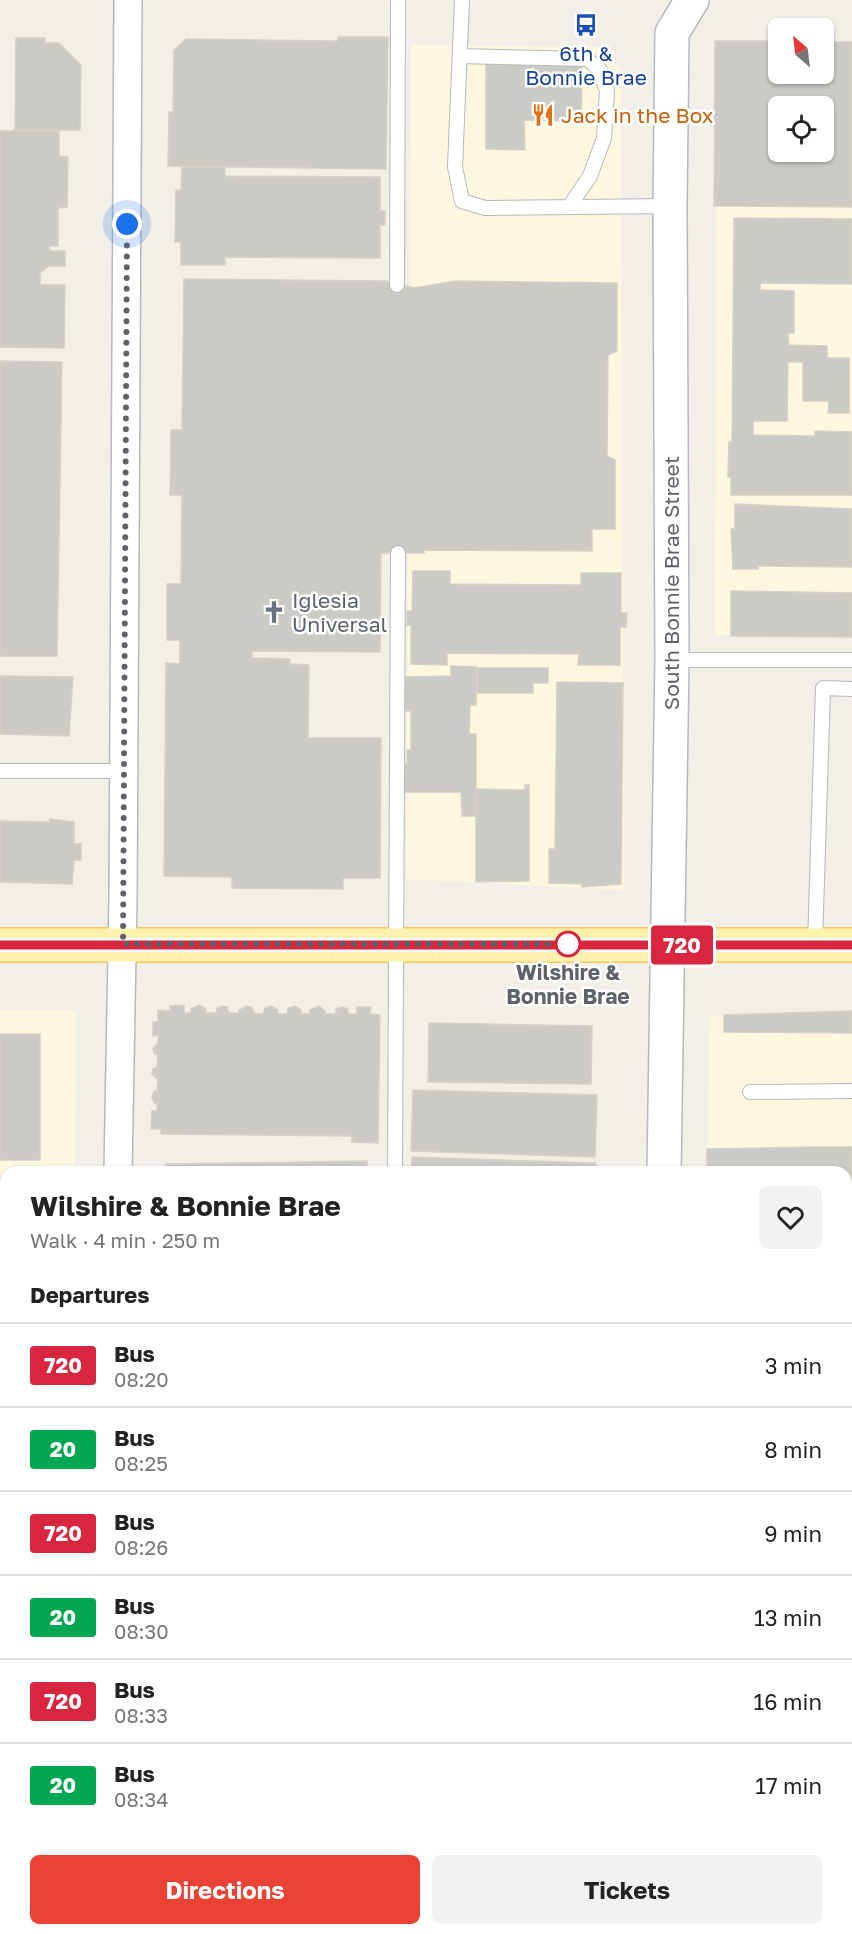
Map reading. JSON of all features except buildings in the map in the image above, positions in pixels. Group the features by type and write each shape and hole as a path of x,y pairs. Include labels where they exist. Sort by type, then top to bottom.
{"main road":[{"path":"0,945 852,945"}],"street":[{"path":"118,1166 123,944 128,0"},
{"name":"South Bonnie Brae Street","path":"664,1166 672,660 670,206 672,33 692,0"}],"lane":[{"path":"397,285 398,0"},
{"path":"462,0 455,167 462,201 485,208 670,206"},
{"path":"460,56 586,58 600,70 607,91 604,138 590,176 569,207"},
{"path":"395,1166 398,553"},
{"path":"672,660 852,660"},
{"path":"815,945 823,688 852,689"},
{"path":"0,771 124,771"},
{"path":"750,1092 852,1090"}],"shaded area":[{"path":"717,41 768,42 768,84 834,84 834,42 852,42 852,635 715,635"},
{"path":"411,45 600,47 621,69 624,890 406,879"},
{"path":"0,1010 76,1010 75,1166 0,1166"},
{"path":"852,1014 852,1166 707,1166 710,1016"}],"bus line":[{"name":"720","path":"0,945 852,945"}],"place":[{"name":"6th & Bonnie Brae","path":"586,25"},
{"name":"Jack in the Box","path":"543,115"},
{"name":"Iglesia Universal","path":"274,612"},
{"name":"Wilshire & Bonnie Brae","path":"568,944"}],"route":[{"path":"127,224 123,944 578,944 568,944"}]}
